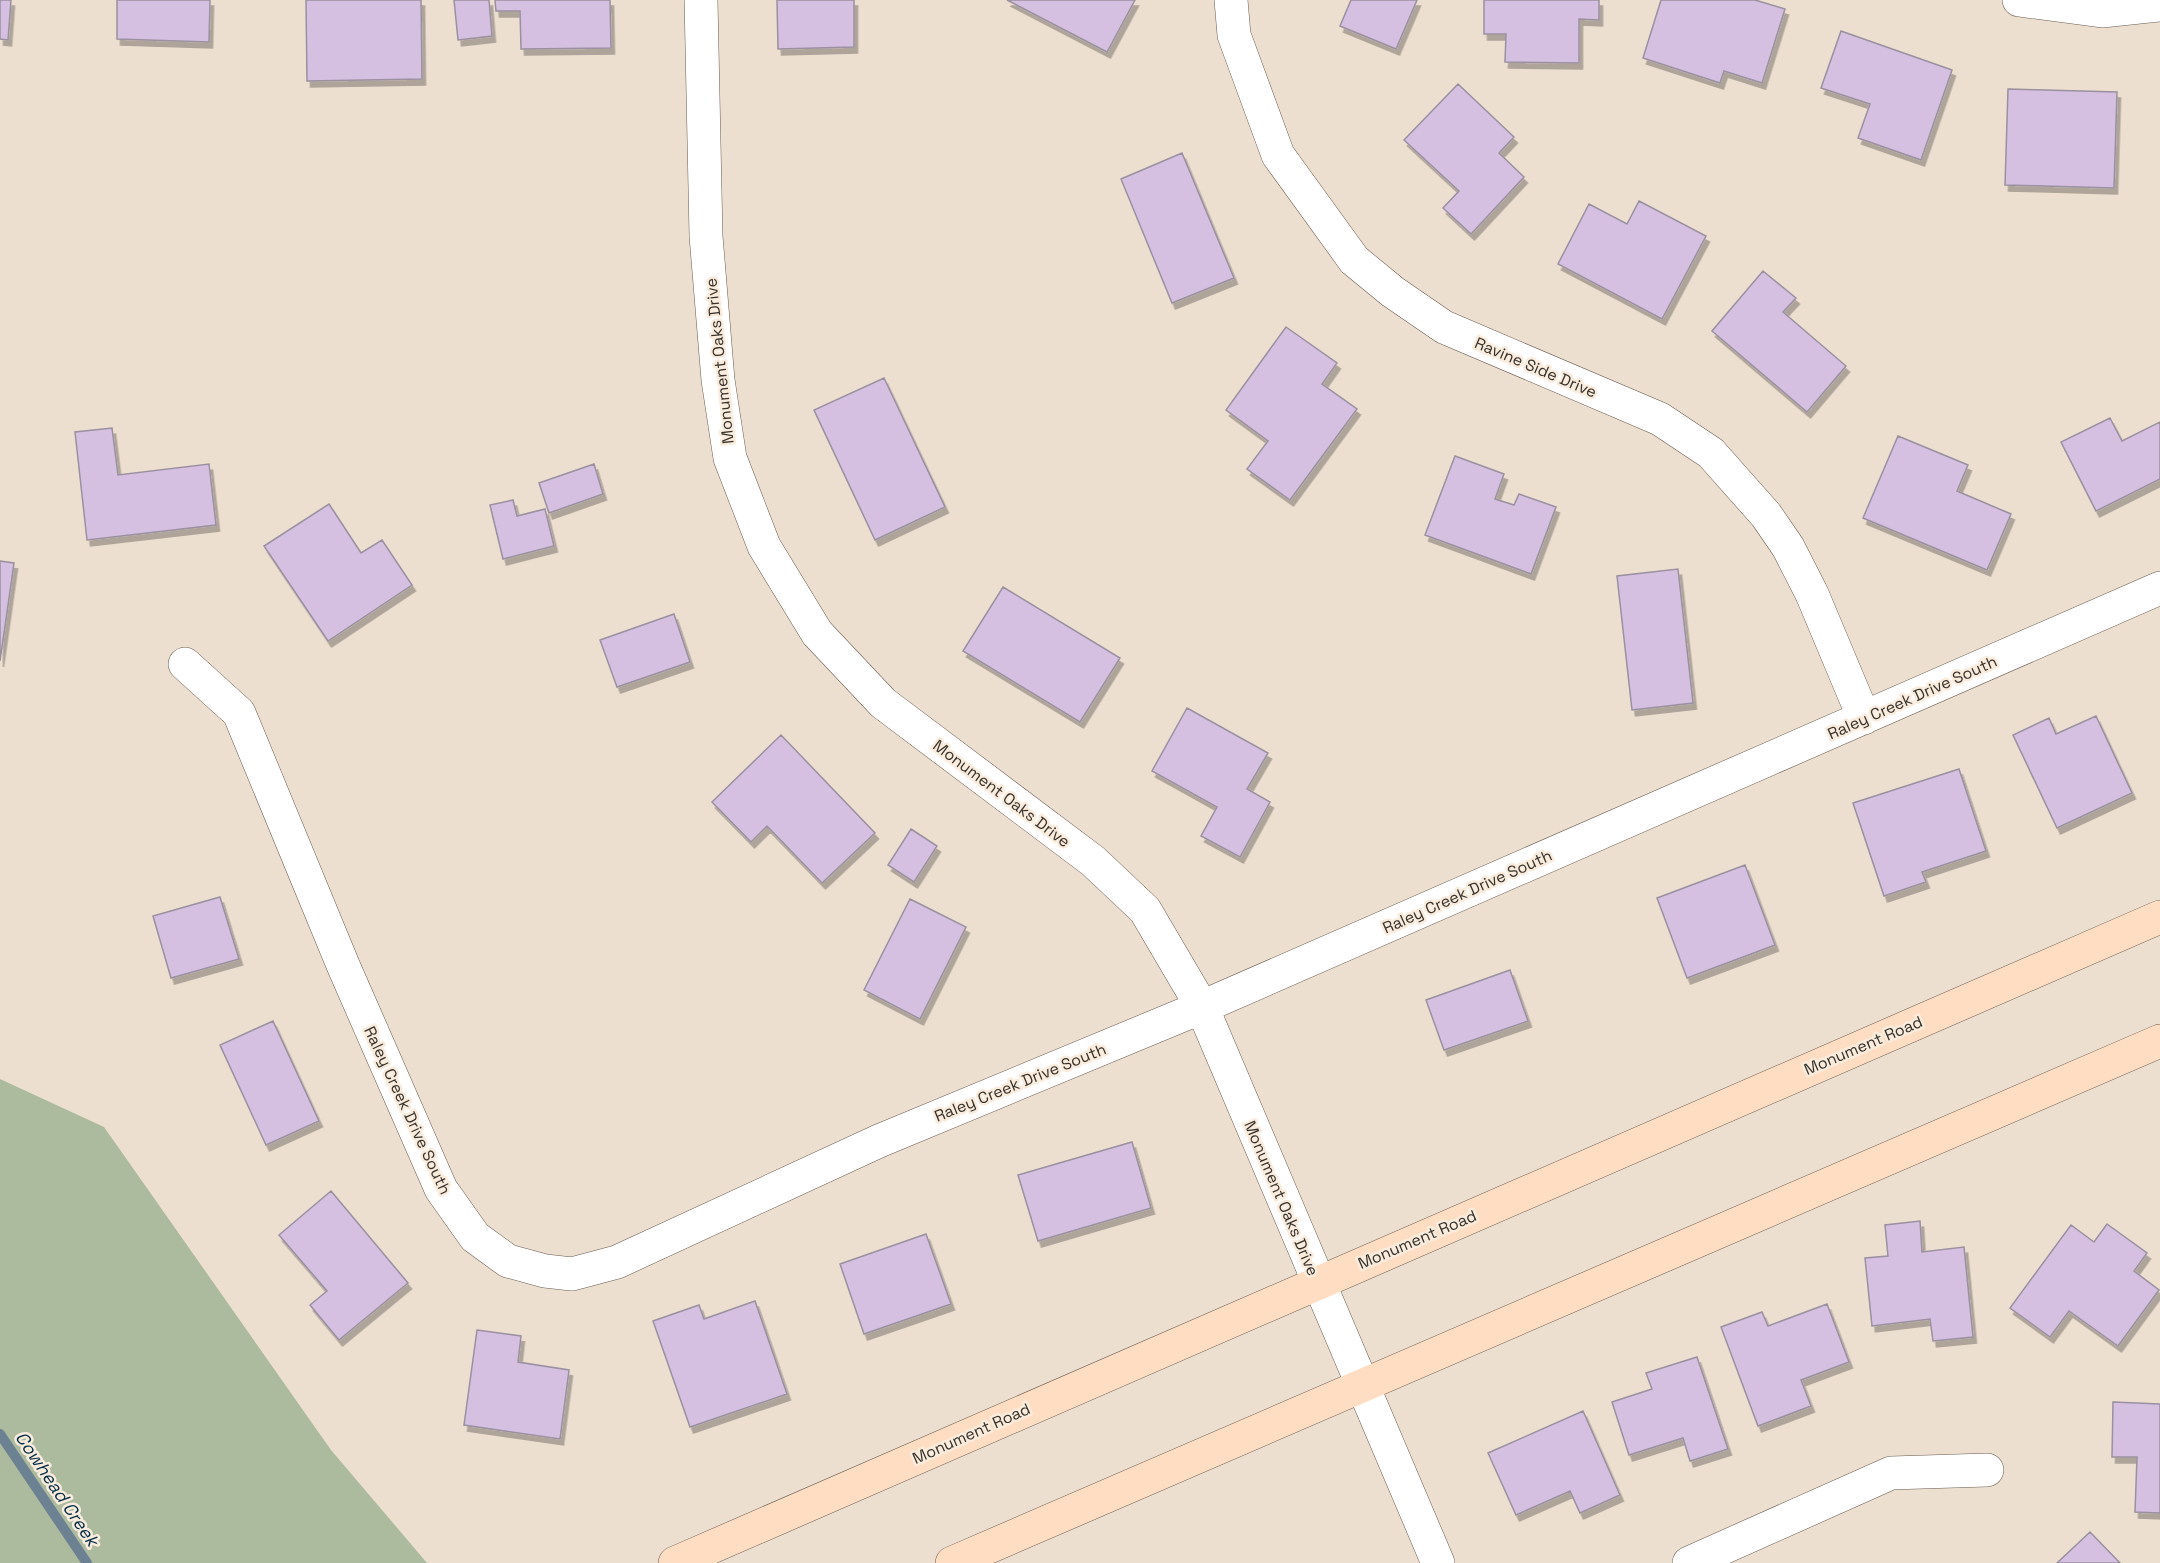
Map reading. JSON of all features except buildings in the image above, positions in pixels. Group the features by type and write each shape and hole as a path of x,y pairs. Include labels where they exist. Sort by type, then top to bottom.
{"main road":[{"name":"Monument Road","path":"675,1563 1318,1281 2160,917"},
{"path":"952,1563 2160,1041"}],"street":[{"name":"Monument Oaks Drive","path":"700,0 706,236 718,380 730,458 764,546 817,633 883,703 1093,861 1145,910 1203,1007 1438,1563"},
{"name":"Ravine Side Drive","path":"1232,0 1234,36 1278,155 1354,260 1393,292 1444,327 1660,418 1711,453 1766,515 1788,547 1812,594 1864,718"},
{"path":"2019,0 2102,11 2160,5"},
{"name":"Raley Creek Drive South","path":"185,664 239,713 343,965 441,1189 475,1237 508,1261 545,1271 572,1274 617,1262 879,1140 1203,1007 2160,588"},
{"path":"1689,1563 1891,1473 1988,1470"}],"green space":[{"path":"0,1079 104,1127 331,1450 427,1563 0,1563"}],"waterway":[{"name":"Cowhead Creek","path":"0,1434 87,1563"}]}
